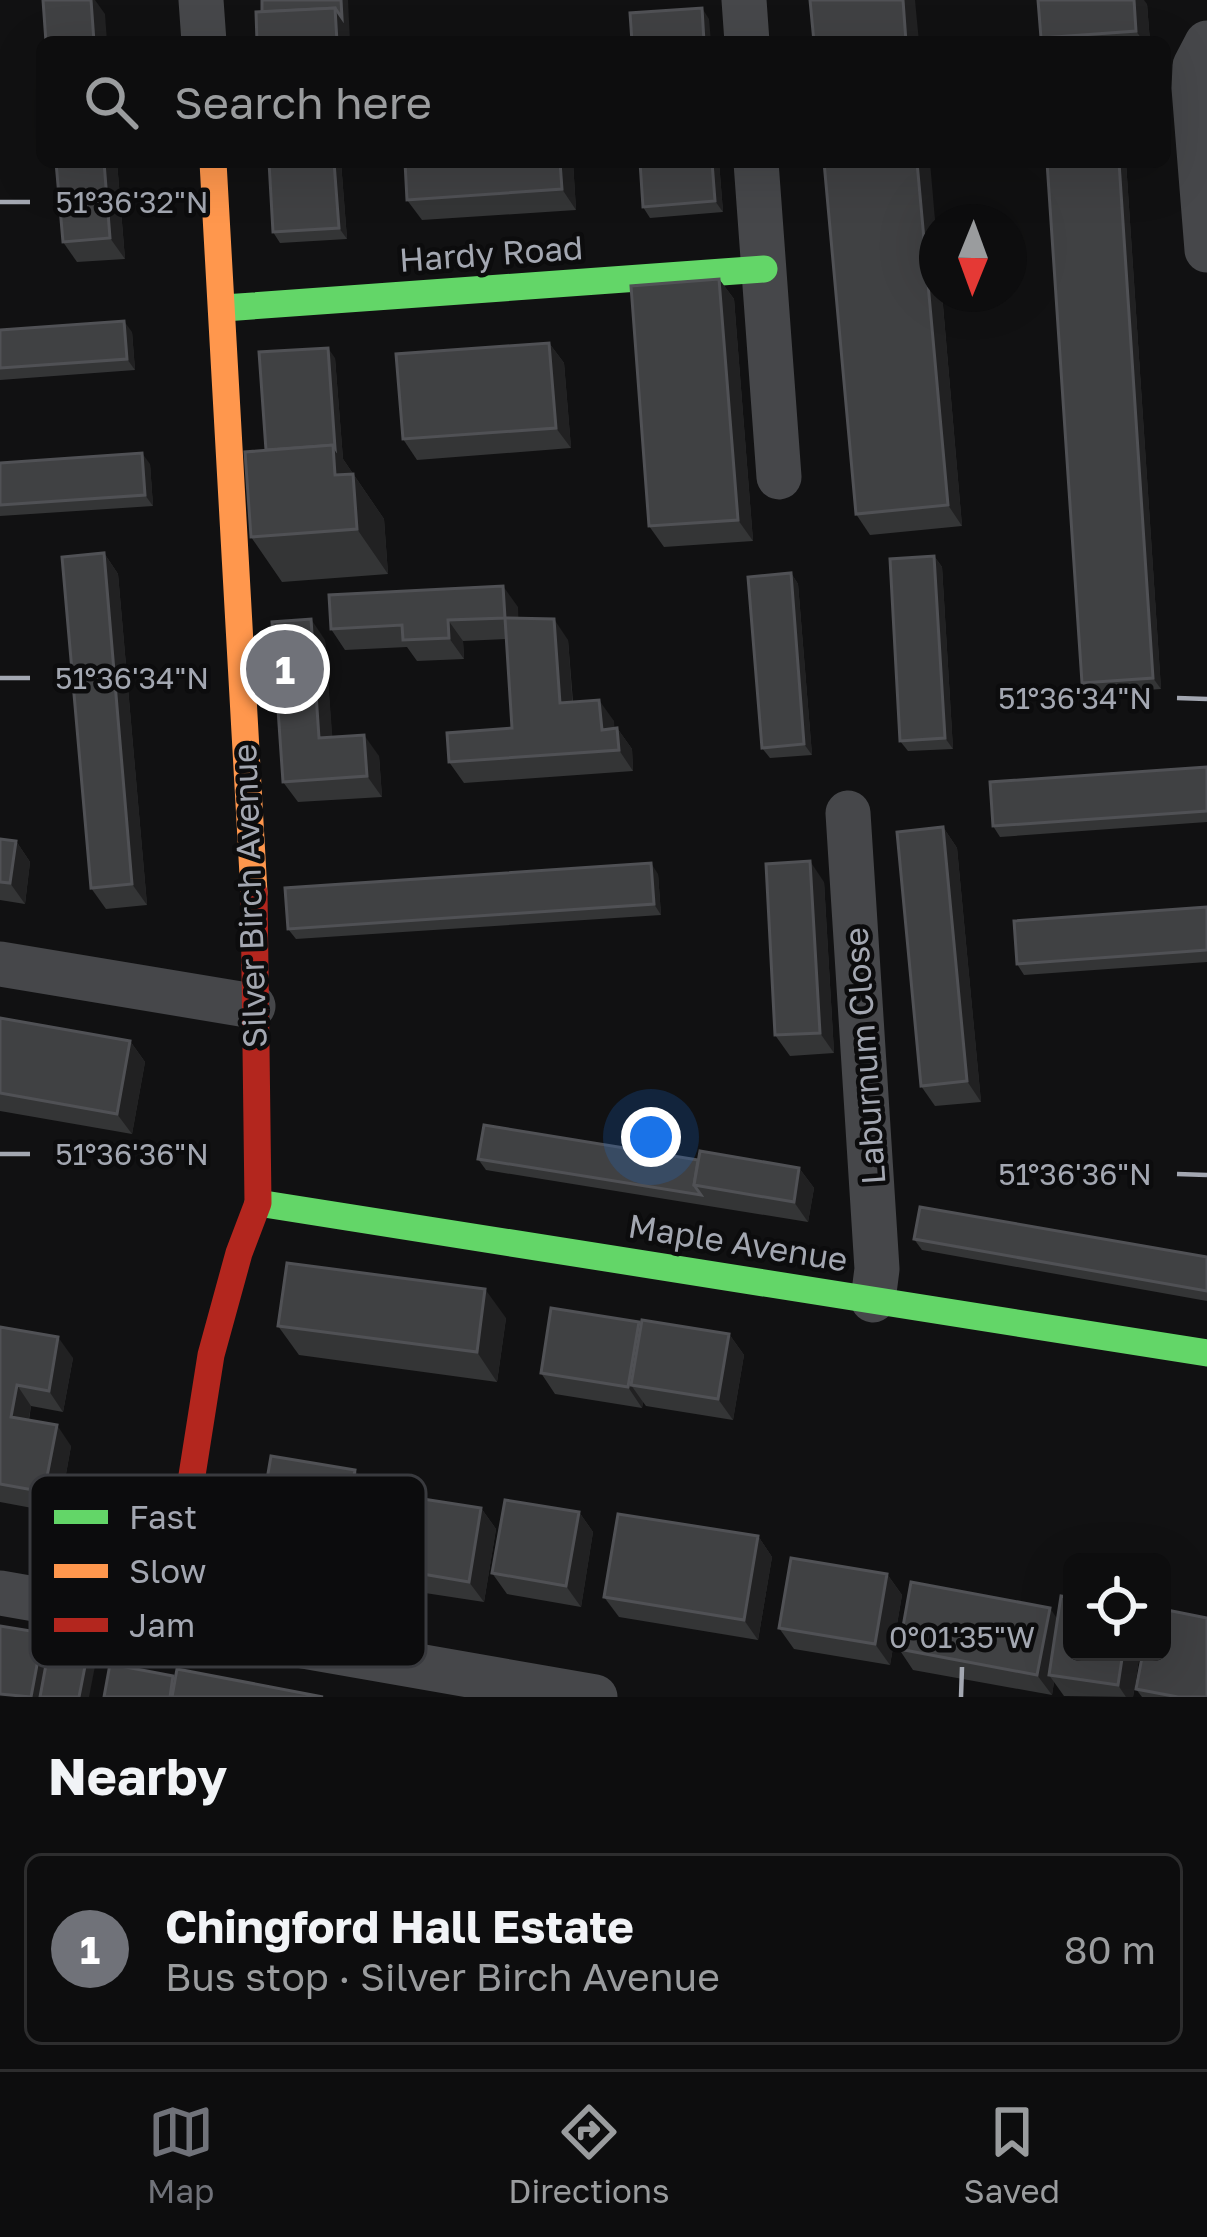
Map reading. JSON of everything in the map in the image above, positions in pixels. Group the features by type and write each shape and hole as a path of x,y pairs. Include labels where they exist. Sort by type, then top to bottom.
{"street":[{"path":"201,0 204,36"},
{"path":"744,0 747,36"},
{"path":"1207,43 1196,66 1194,88 1207,250"},
{"name":"Silver Birch Avenue","path":"193,1475 218,1317 237,1251 258,1203 253,855 213,168"},
{"path":"756,168 779,477"},
{"name":"Hardy Road","path":"224,308 764,269"},
{"name":"Laburnum Close","path":"848,813 878,1269 873,1300"},
{"path":"0,964 253,1006"},
{"name":"Maple Avenue","path":"258,1203 1207,1353"},
{"path":"0,1593 30,1598"},
{"path":"426,1667 596,1697"}],"building":[{"path":"43,0 91,0 94,36 46,36"},
{"path":"262,0 341,0 342,18 335,8 262,12"},
{"path":"810,0 903,0 906,36 813,36"},
{"path":"1038,0 1134,0 1136,31 1041,36"},
{"path":"335,8 337,36 257,36 256,12"},
{"path":"702,8 704,36 632,36 630,13"},
{"path":"57,168 104,168 110,238 63,242"},
{"path":"269,168 334,168 339,228 273,232"},
{"path":"405,168 560,168 562,189 407,200"},
{"path":"640,168 712,168 715,201 643,207"},
{"path":"825,168 918,168 919,312 931,312 948,505 856,514"},
{"path":"1047,168 1119,168 1153,678 1082,683"},
{"path":"719,279 738,520 649,526 631,286"},
{"path":"124,321 127,359 0,368 0,330"},
{"path":"549,343 556,428 403,439 396,354"},
{"path":"328,348 335,448 266,450 259,352"},
{"path":"333,445 335,475 353,474 357,529 251,537 245,452"},
{"path":"142,453 145,495 0,505 0,463"},
{"path":"104,553 132,884 91,888 62,557"},
{"path":"934,556 945,738 900,741 890,559"},
{"path":"791,573 804,744 762,748 748,577"},
{"path":"503,586 505,618 448,620 449,638 403,640 402,625 331,629 329,595"},
{"path":"505,618 554,619 560,703 599,700 602,730 617,728 619,750 449,762 447,733 512,728"},
{"path":"311,619 319,738 364,735 367,776 283,782 272,622"},
{"path":"1207,767 1207,811 993,826 990,782"},
{"path":"943,827 967,1081 921,1086 897,832"},
{"path":"0,839 16,841 10,883 0,882"},
{"path":"810,861 820,1033 775,1035 766,864"},
{"path":"651,863 654,904 288,929 285,888"},
{"path":"1207,907 1207,950 1017,964 1014,921"},
{"path":"0,1018 130,1041 117,1114 0,1093"},
{"path":"484,1125 698,1160 694,1185 701,1195 478,1159"},
{"path":"700,1151 799,1168 794,1202 694,1185"},
{"path":"920,1207 1207,1257 1207,1291 914,1239"},
{"path":"287,1263 485,1289 477,1352 278,1326"},
{"path":"551,1308 639,1322 628,1387 541,1373"},
{"path":"642,1320 729,1334 718,1399 631,1385"},
{"path":"0,1327 58,1337 49,1391 17,1385 11,1417 57,1425 47,1475 30,1475 30,1489 0,1484"},
{"path":"271,1456 355,1470 354,1475 268,1475"},
{"path":"426,1499 481,1508 469,1582 426,1575"},
{"path":"505,1500 579,1512 566,1586 492,1573"},
{"path":"618,1514 758,1536 744,1620 604,1597"},
{"path":"791,1558 887,1574 875,1644 779,1628"},
{"path":"911,1582 1050,1608 1037,1675 899,1649"},
{"path":"1061,1596 1063,1661 1122,1661 1118,1685 1049,1675"},
{"path":"1171,1611 1207,1618 1207,1697 1136,1689 1141,1661 1171,1661"},
{"path":"0,1626 30,1631 30,1667 37,1667 31,1697 0,1694"},
{"path":"46,1667 85,1667 79,1697 40,1697"},
{"path":"109,1667 173,1676 170,1697 104,1697"},
{"path":"177,1669 323,1697 172,1697"}],"traffic: fast":[{"path":"224,308 764,269"},
{"path":"258,1203 1207,1353"}],"traffic: slow":[{"path":"213,168 254,893"}],"traffic: jam":[{"path":"192,1475 211,1355 258,1203 254,893"}],"place":[{"name":"Chingford Hall Estate","path":"285,669"}]}
